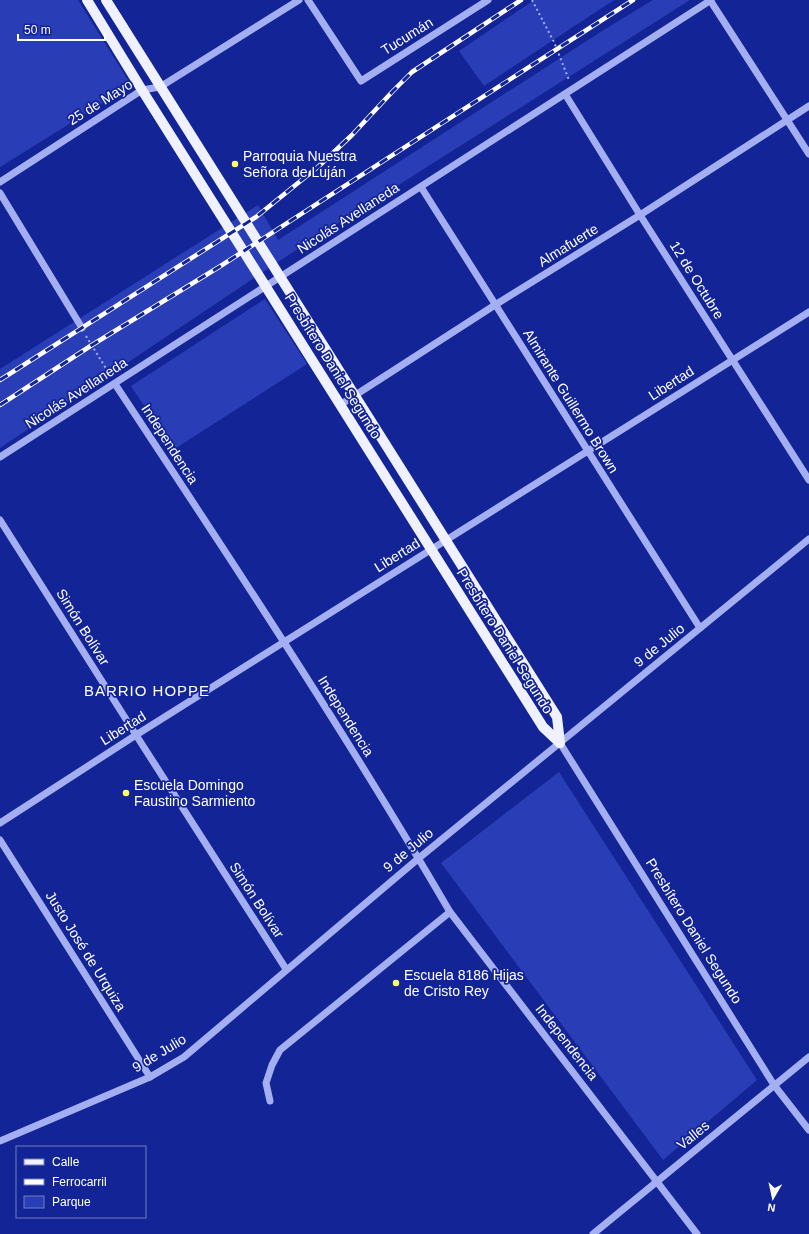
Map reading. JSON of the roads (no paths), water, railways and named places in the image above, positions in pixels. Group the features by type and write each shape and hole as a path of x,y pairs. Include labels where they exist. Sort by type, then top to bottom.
{"main road":[{"name":"Presbítero Daniel Segundo","path":"87,0 142,90 543,727 560,743"},
{"name":"Presbítero Daniel Segundo","path":"106,0 557,717 560,743"}],"street":[{"name":"25 de Mayo","path":"0,182 142,90 160,87 299,0"},
{"name":"Tucumán","path":"308,0 361,81 488,0"},
{"name":"Nicolás Avellaneda","path":"0,457 710,0"},
{"path":"710,0 809,154"},
{"name":"12 de Octubre","path":"566,94 640,215 809,480"},
{"name":"Almafuerte","path":"340,405 809,106"},
{"name":"Almirante Guillermo Brown","path":"421,187 700,628"},
{"path":"0,193 82,328"},
{"name":"Libertad","path":"0,823 136,735 809,312"},
{"name":"Independencia","path":"115,384 285,642 419,858 450,912 697,1234"},
{"name":"Simón Bolívar","path":"0,520 286,969"},
{"name":"9 de Julio","path":"0,1141 150,1077 184,1057 286,969 419,858 809,539"},
{"name":"Presbítero Daniel Segundo","path":"560,743 774,1086 809,1130"},
{"name":"Justo José de Urquiza","path":"0,840 150,1077"},
{"path":"270,1101 266,1083 272,1065 280,1050 450,912"},
{"name":"Valles","path":"593,1234 809,1057"}],"railway":[{"path":"0,380 256,217 319,166 352,135 412,72 521,0"},
{"path":"0,405 92,345 219,267 633,0"}],"place":[{"name":"Parroquia Nuestra Señora de Luján","path":"235,164"},
{"name":"Escuela Domingo Faustino Sarmiento","path":"126,793"},
{"name":"Escuela 8186 Hijas de Cristo Rey","path":"396,983"}],"district":[{"name":"BARRIO HOPPE","path":"147,691"}]}
